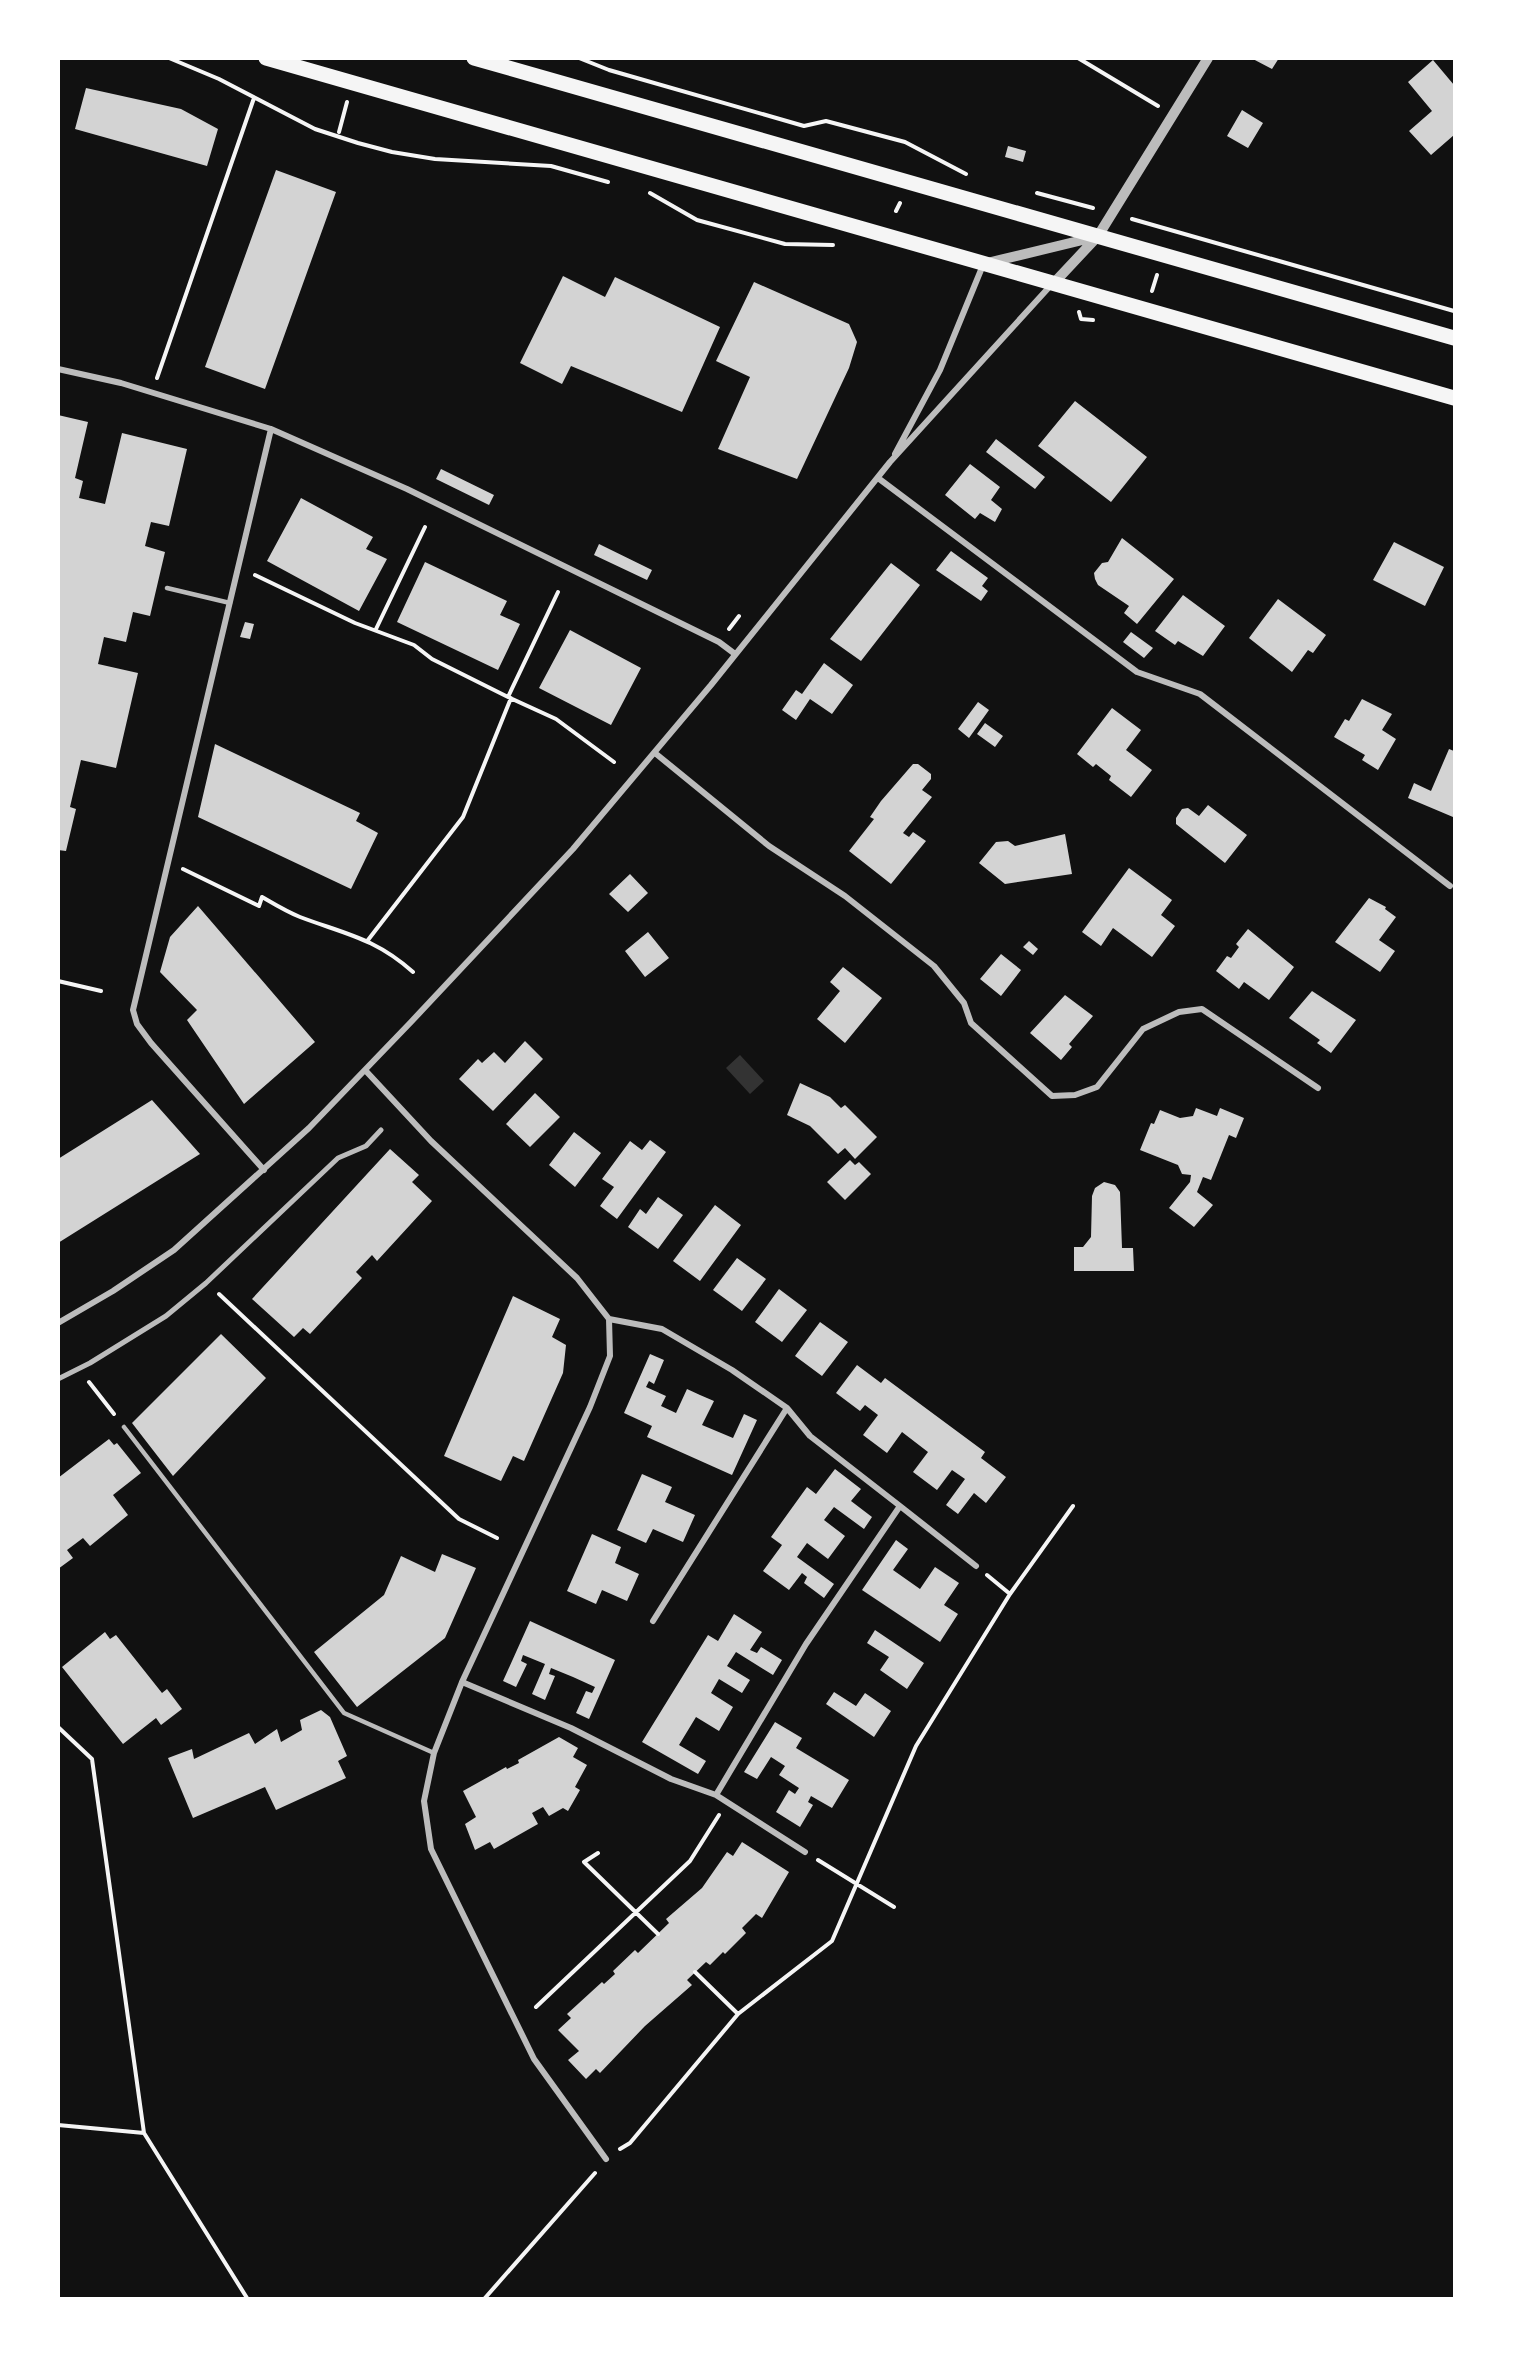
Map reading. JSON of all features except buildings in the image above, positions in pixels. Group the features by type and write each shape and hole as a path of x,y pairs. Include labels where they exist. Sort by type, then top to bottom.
{"main road":[{"path":"266,58 1455,398"},
{"path":"474,58 1455,338"}],"street":[{"path":"58,1323 113,1291 174,1250 264,1170 364,1070 573,849 656,753 890,462 1098,236 1208,58"},
{"path":"890,462 940,370 984,264 1098,236"},
{"path":"58,369 121,383 271,429 407,489 719,642 735,654"},
{"path":"264,1170 151,1043 137,1024 133,1010 271,429"},
{"path":"878,477 1137,672 1200,694 1449,886"},
{"path":"656,753 769,846 845,896 934,966 964,1003 971,1023 1052,1096 1075,1095 1097,1088 1143,1029 1179,1012 1202,1009 1318,1088"},
{"path":"364,1070 431,1141 577,1278 609,1319 610,1356 590,1407 462,1682 434,1753 424,1801 430,1849 534,2059 606,2159"},
{"path":"58,1379 80,1369 166,1316 223,1267 338,1158 366,1146 381,1130"},
{"path":"609,1319 662,1329 732,1370 787,1408 810,1436 976,1566"},
{"path":"653,1621 787,1408"},
{"path":"716,1795 806,1644 900,1506"},
{"path":"462,1682 571,1728 671,1779 716,1795 805,1852"}],"lane":[{"path":"167,588 230,603"},
{"path":"124,1427 344,1713 434,1753"}],"path":[{"path":"169,58 219,79 315,129 392,152 435,159 551,166 616,184"},
{"path":"579,58 609,70 804,126 826,121 905,142 944,161"},
{"path":"1078,58 1161,108"},
{"path":"157,378 254,98"},
{"path":"339,132 347,102"},
{"path":"638,190 661,198 697,220 785,244 820,245"},
{"path":"1135,220 1455,311"},
{"path":"1146,311 1172,224"},
{"path":"376,629 425,527"},
{"path":"248,572 356,622 414,645 432,659 556,719 614,762"},
{"path":"368,940 463,817 509,698 558,592"},
{"path":"731,627 740,616"},
{"path":"180,868 259,906 262,897 297,916 368,940 393,954 412,972"},
{"path":"58,981 101,991"},
{"path":"230,1304 459,1519 497,1538"},
{"path":"80,1369 124,1427"},
{"path":"485,2298 606,2159 630,2143 738,2014 832,1941 916,1746 1010,1594 1073,1506"},
{"path":"976,1566 1010,1594"},
{"path":"58,1727 92,1759 144,2133 247,2298"},
{"path":"536,2007 690,1861 728,1802"},
{"path":"805,1852 894,1907"},
{"path":"598,1853 584,1862 658,1934"},
{"path":"695,1972 738,2014"},
{"path":"58,2125 144,2133"}],"shaded area":[{"path":"740,1055 764,1081 750,1094 726,1068"}]}
